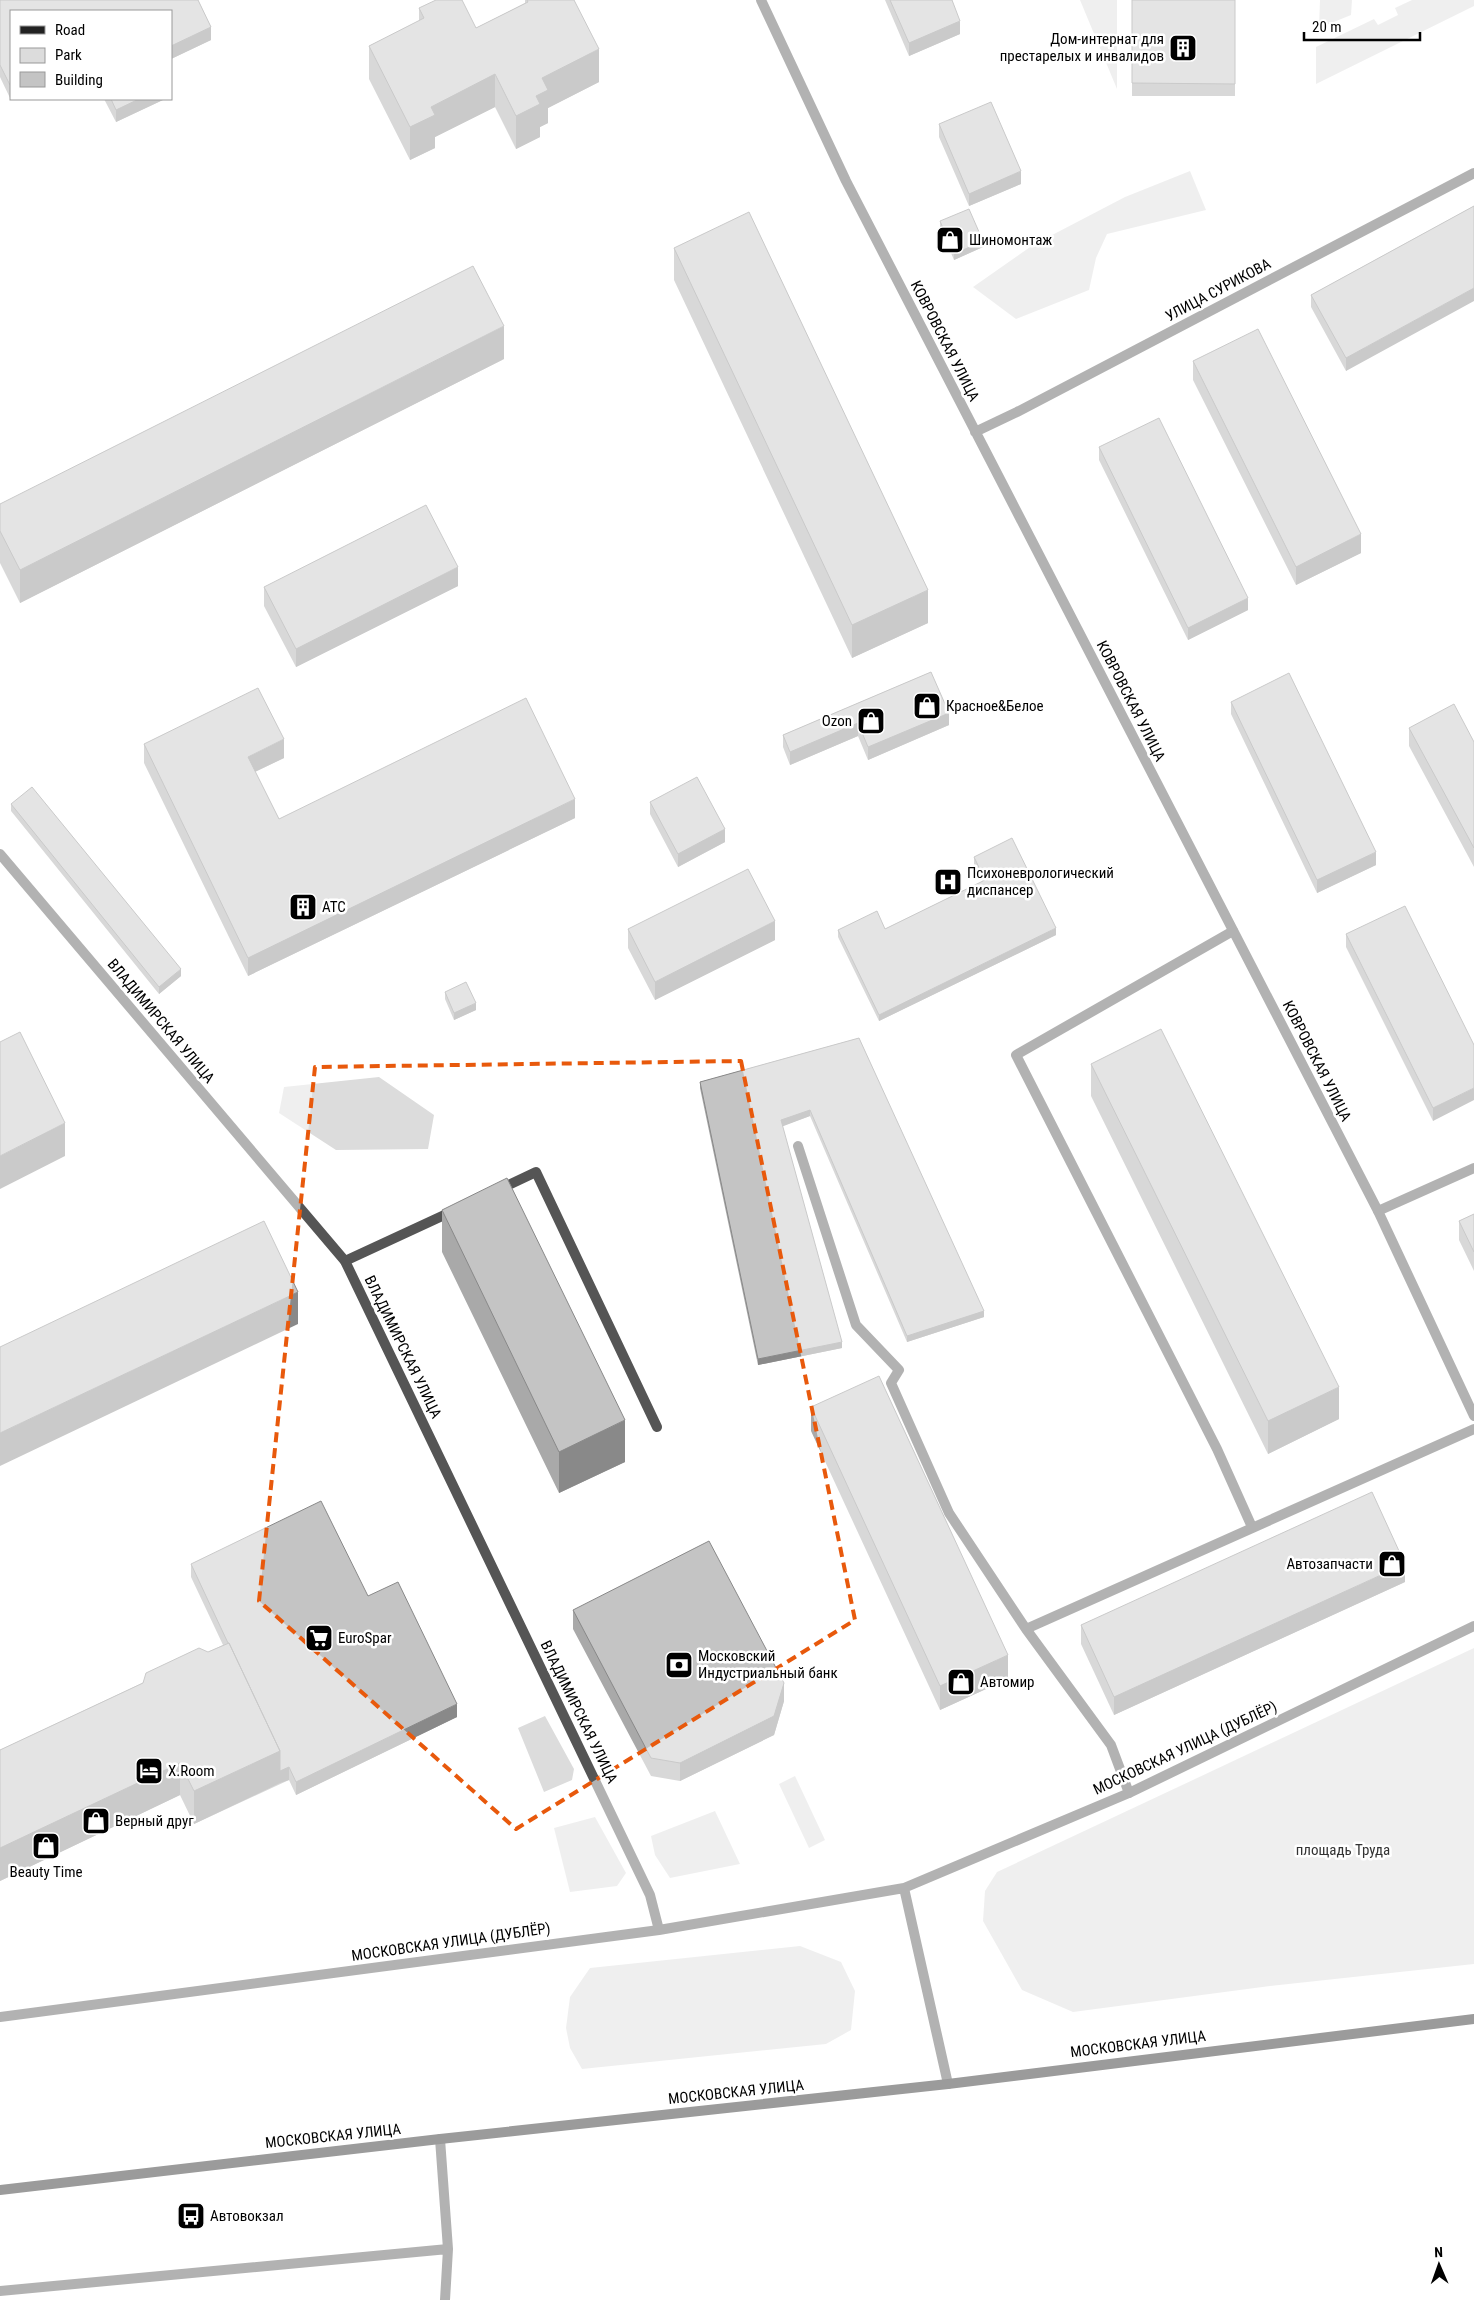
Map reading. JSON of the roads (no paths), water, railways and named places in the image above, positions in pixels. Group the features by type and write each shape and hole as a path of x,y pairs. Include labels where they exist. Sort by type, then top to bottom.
{"main road":[{"name":"МОСКОВСКАЯ УЛИЦА","path":"0,2190 440,2139 948,2084 1474,2018"}],"street":[{"name":"КОВРОВСКАЯ УЛИЦА","path":"761,0 846,181 1378,1211 1474,1416"},
{"name":"УЛИЦА СУРИКОВА","path":"975,432 1017,412 1474,173"},
{"name":"ВЛАДИМИРСКАЯ УЛИЦА","path":"0,854 345,1262 650,1895 659,1930"},
{"path":"1233,931 1016,1055 1217,1449 1252,1527"},
{"path":"798,1146 856,1325 899,1370 891,1383 949,1513 1026,1629 1111,1745 1129,1793"},
{"path":"1378,1211 1474,1168"},
{"path":"492,1193 536,1172 657,1427"},
{"path":"345,1262 466,1205"},
{"path":"1026,1629 1474,1429"},
{"name":"МОСКОВСКАЯ УЛИЦА (ДУБЛЁР)","path":"0,2017 659,1930 904,1888 1129,1793 1474,1626"},
{"path":"904,1888 948,2084"},
{"path":"440,2139 448,2249 445,2300"},
{"path":"0,2291 448,2249"}],"place":[{"name":"Дом-интернат для престарелых и инвалидов","path":"1183,48"},
{"name":"Шиномонтаж","path":"950,240"},
{"name":"Красное&Белое","path":"927,706"},
{"name":"Ozon","path":"871,721"},
{"name":"Психоневрологический диспансер","path":"948,882"},
{"name":"АТС","path":"303,907"},
{"name":"Автозапчасти","path":"1392,1564"},
{"name":"EuroSpar","path":"319,1638"},
{"name":"Московский Индустриальный банк","path":"679,1665"},
{"name":"Автомир","path":"961,1682"},
{"name":"Х.Room","path":"149,1771"},
{"name":"Верный друг","path":"96,1821"},
{"name":"Beauty Time","path":"46,1846"},
{"name":"Автовокзал","path":"191,2216"}],"park label":[{"name":"площадь Труда","path":"1343,1850"}]}
